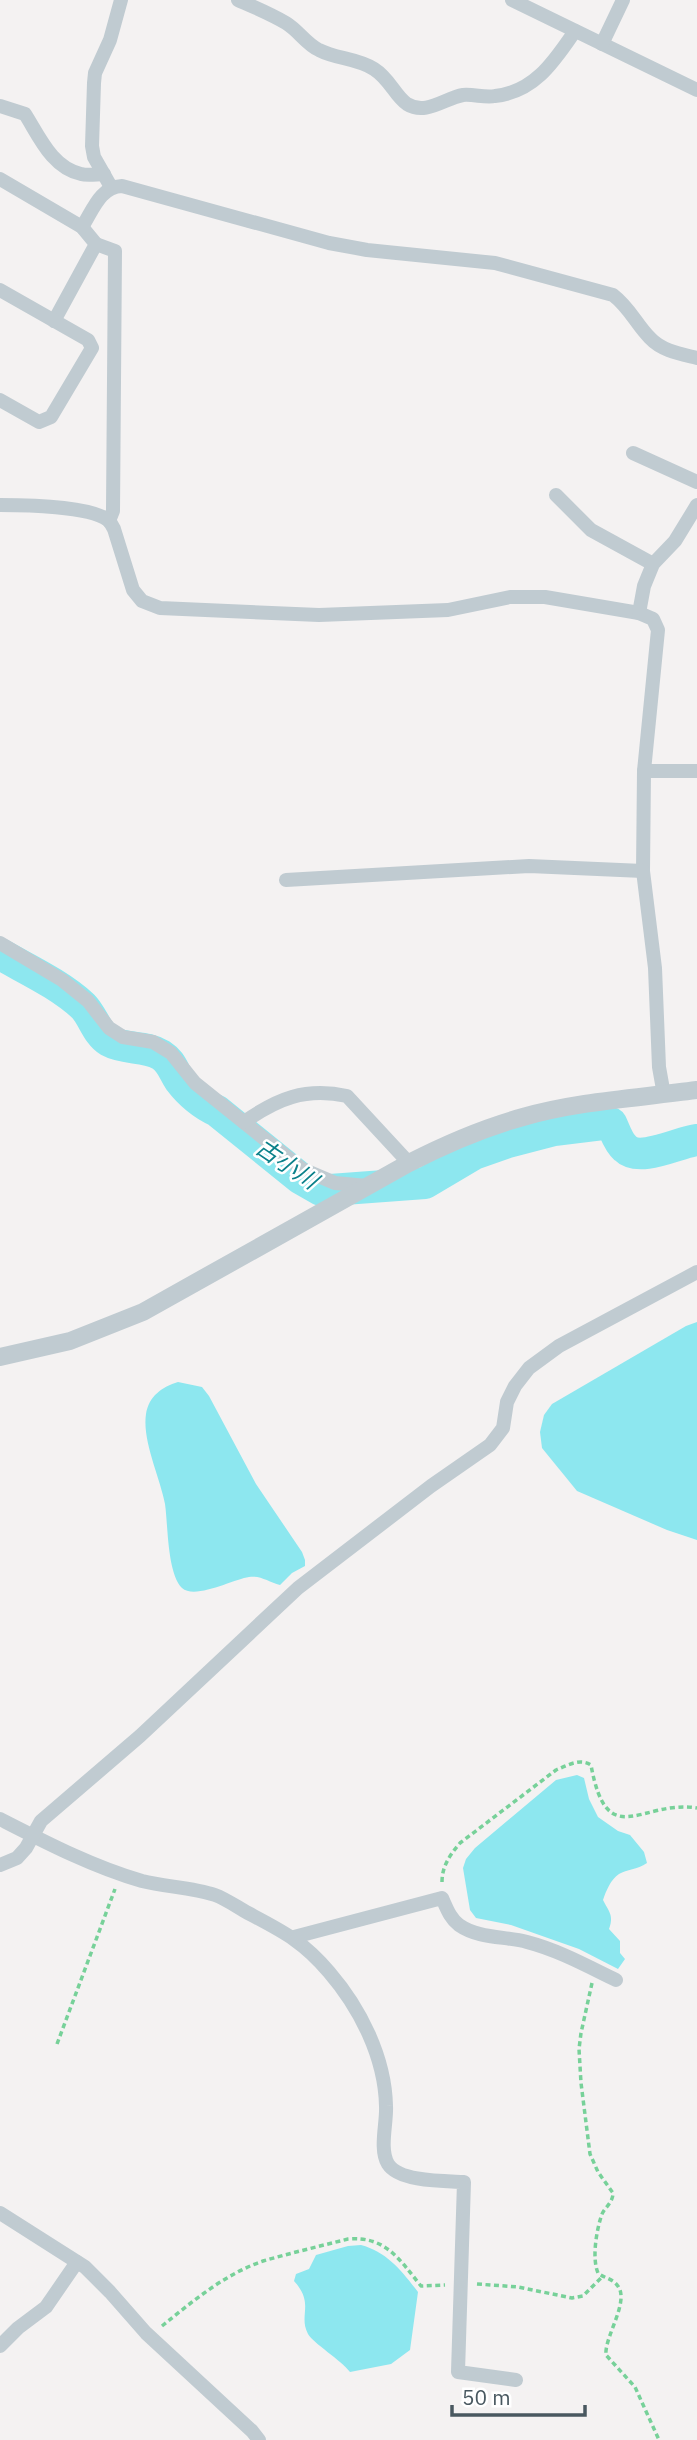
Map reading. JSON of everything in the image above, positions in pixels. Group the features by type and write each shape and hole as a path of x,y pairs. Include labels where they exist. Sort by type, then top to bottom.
{"street":[{"path":"82,227 102,194 107,180 94,157 92,146 94,74 110,40 121,0"},
{"path":"238,0 287,24 310,45 323,52 372,67 388,79 408,104 421,108 462,95 495,97 521,88 550,68 575,31"},
{"path":"512,0 697,90"},
{"path":"602,44 623,0"},
{"path":"0,106 26,114 44,148 60,163 81,174 329,243 367,250 495,263 613,295 626,306 651,339 668,350 697,358"},
{"path":"0,178 82,227 96,244 115,251 113,511 109,521"},
{"path":"54,321 96,244"},
{"path":"0,290 88,340 92,348 51,417 39,422 0,400"},
{"path":"634,453 697,482"},
{"path":"556,495 591,530 653,565"},
{"path":"0,505 55,507 96,515 109,521 133,590 142,601 160,608 319,615 448,610 510,597 545,597 639,613 653,619 658,630 644,771 643,871 655,968 659,1067 664,1095"},
{"path":"639,613 644,586 653,565 675,541 697,505"},
{"path":"644,771 697,771"},
{"path":"286,880 529,866 643,871"},
{"path":"0,943 62,980 88,1001 109,1028 123,1037 153,1042 171,1053 195,1083 302,1169 335,1183 367,1186"},
{"path":"0,1357 70,1341 143,1312 367,1186 453,1141 525,1116 697,1090"},
{"path":"244,1122 270,1104 287,1098 318,1093 347,1096 409,1163"},
{"path":"0,1865 17,1858 41,1821 140,1736 298,1588 490,1444 503,1427 507,1402 515,1385 529,1368 559,1346 697,1272"},
{"path":"0,1819 33,1836 141,1881 215,1895 294,1937 322,1964 341,1986 372,2040 385,2095 384,2147 387,2164 397,2173 429,2181 464,2182 458,2372 516,2380"},
{"path":"294,1937 442,1898 449,1915 470,1931 524,1941 545,1948 616,1980"},
{"path":"0,2213 77,2262 259,2440"},
{"path":"0,2346 46,2307 77,2262"}],"path":[{"path":"442,1898 442,1874 448,1858 460,1843 556,1770 574,1763 586,1762 591,1765 601,1802 609,1812 624,1817 683,1806 697,1808"},
{"path":"57,2044 120,1873"},
{"path":"597,1971 589,1993 579,2049 585,2128 590,2154 598,2172 613,2193 609,2206 601,2215 595,2260 596,2268 602,2277 617,2283 620,2288 618,2311 607,2340 606,2355 635,2387 659,2440"},
{"path":"150,2336 197,2298 231,2276 262,2262 348,2239 376,2241 398,2257 421,2286 462,2284 518,2287 572,2298 583,2296 602,2277"}],"water":[{"path":"697,1322 697,1540 577,1491 542,1448 540,1432 544,1415 552,1404"},
{"path":"178,1382 202,1387 209,1396 256,1484 302,1552 305,1566 292,1573 280,1585 253,1577 196,1592 182,1588 177,1581 169,1548 163,1493 145,1425 153,1397"},
{"path":"577,1775 584,1778 589,1799 598,1817 618,1831 630,1835 644,1852 647,1863 616,1876 603,1900 611,1917 609,1929 620,1941 620,1953 625,1959 618,1969 579,1949 511,1925 476,1918 470,1910 463,1868 466,1859 475,1848 556,1780"},
{"path":"361,2245 386,2257 418,2292 410,2350 391,2364 350,2372 308,2334 305,2327 304,2296 294,2281 296,2274 309,2269 316,2255"}],"waterway":[{"name":"古小川","path":"0,954 74,998 109,1041 161,1055 197,1098 300,1178 321,1190 425,1183 474,1154 554,1130 611,1123 623,1146 632,1152 640,1153 650,1153 697,1140"}]}
